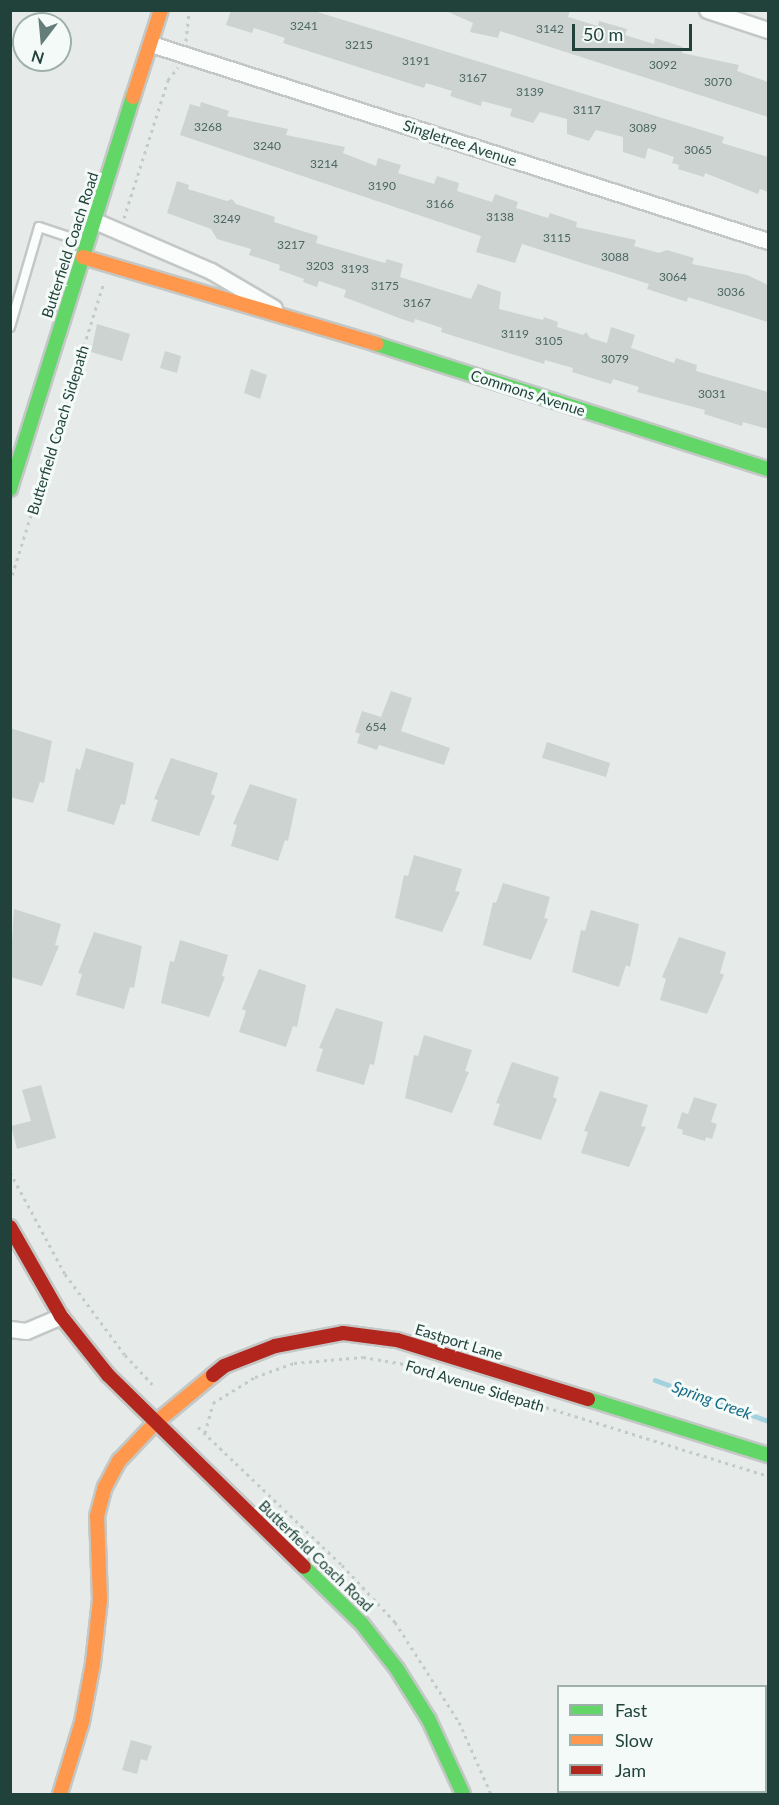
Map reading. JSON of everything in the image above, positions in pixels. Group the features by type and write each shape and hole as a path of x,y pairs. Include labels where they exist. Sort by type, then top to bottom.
{"street":[{"name":"Butterfield Coach Road","path":"10,489 161,10"},
{"path":"707,10 768,30"},
{"name":"Singletree Avenue","path":"151,44 768,242"},
{"name":"Commons Avenue","path":"95,221 212,271 287,316"},
{"name":"Commons Avenue","path":"83,257 202,296 287,316 768,470"},
{"name":"Butterfield Coach Road","path":"10,1227 61,1316 108,1376 154,1424 362,1624 397,1669 429,1720 463,1794"},
{"path":"10,1329 26,1331 61,1316"},
{"name":"Eastport Lane","path":"154,1424 224,1366 275,1346 343,1333 397,1340 768,1455"},
{"path":"60,1794 82,1722 93,1663 100,1600 100,1507 105,1487 119,1461 154,1424"}],"lane":[{"path":"10,327 39,227 88,243"}],"path":[{"path":"187,37 189,10"},
{"path":"124,220 168,80 177,71"},
{"name":"Butterfield Coach Sidepath","path":"10,582 105,278"},
{"path":"10,1172 65,1274 124,1355 152,1384"},
{"name":"Ford Avenue Sidepath","path":"205,1433 213,1403 255,1377 294,1363 363,1357 410,1365 768,1476"}],"building":[{"path":"231,10 311,10 724,137 722,143 768,157 768,192 760,189 758,194 705,173 704,177 678,169 679,165 672,163 674,157 648,148 645,159 623,152 623,137 596,130 589,141 567,134 567,119 540,112 533,123 510,116 512,109 482,101 481,106 450,96 452,91 426,83 424,88 283,43 285,38 254,28 252,33 226,25"},
{"path":"444,10 570,10 568,17 598,26 599,21 627,29 625,35 654,44 655,38 683,47 682,53 739,65 737,71 768,82 768,117 500,31 498,38 470,32 473,23"},
{"path":"201,102 229,111 227,116 288,129 286,135 345,147 343,153 376,166 378,158 401,165 398,173 434,184 437,176 459,183 457,191 492,202 495,194 518,202 516,208 548,218 550,213 577,222 576,227 636,240 634,246 659,253 667,250 694,258 692,264 747,275 768,285 768,322 688,297 687,302 647,289 649,284 522,244 515,263 476,252 481,236 180,135 190,104 200,107"},
{"path":"177,181 189,185 188,189 227,201 232,199 236,204 275,217 274,222 318,236 316,243 385,263 387,259 403,264 400,277 471,299 478,284 501,292 499,309 543,320 544,317 558,322 557,327 583,335 586,332 590,338 607,343 611,327 635,335 631,348 674,363 676,358 697,365 696,371 768,392 768,429 743,422 742,426 704,414 705,410 637,392 639,387 613,379 611,384 572,372 573,368 545,360 544,364 441,332 442,328 415,319 414,323 344,297 346,290 319,281 317,287 303,282 304,279 279,270 280,265 249,255 251,249 217,239 211,229 167,213"},
{"path":"97,324 130,334 122,361 91,352"},
{"path":"165,351 181,356 177,373 160,368"},
{"path":"251,369 267,375 260,399 244,393"},
{"path":"391,691 412,698 401,731 450,748 444,765 379,745 377,750 357,743 360,734 355,732 362,711 381,717"},
{"path":"10,728 52,741 44,783 40,782 33,803 10,797"},
{"path":"547,742 610,763 606,777 542,758"},
{"path":"86,748 134,763 125,805 121,804 114,825 67,811 76,768 80,770"},
{"path":"171,758 218,773 211,794 215,796 199,836 151,821 158,800 154,799"},
{"path":"250,784 297,799 288,841 285,840 278,861 231,846 237,825 233,824"},
{"path":"414,855 462,869 455,891 460,892 442,932 395,918 404,875 408,876"},
{"path":"503,883 550,897 544,918 548,919 531,960 483,945 493,902 496,903"},
{"path":"14,909 61,924 55,945 59,946 42,986 10,977"},
{"path":"591,910 639,924 630,967 626,965 619,987 572,972 581,930 585,931"},
{"path":"94,932 142,946 134,988 130,987 124,1009 76,995 82,974 78,973"},
{"path":"679,937 726,952 720,973 724,975 707,1014 660,1000 666,979 662,977"},
{"path":"180,940 228,955 222,976 225,977 209,1017 161,1003 170,961 174,962"},
{"path":"259,969 306,985 297,1027 293,1026 286,1047 239,1032 246,1011 242,1009"},
{"path":"336,1008 383,1022 374,1065 370,1064 364,1085 316,1071 323,1049 319,1048"},
{"path":"424,1035 472,1050 465,1071 469,1072 452,1113 405,1098 414,1055 418,1056"},
{"path":"512,1062 559,1077 553,1097 557,1099 541,1140 493,1125 500,1104 496,1103"},
{"path":"41,1085 56,1138 17,1149 11,1126 31,1121 22,1090"},
{"path":"600,1091 648,1105 641,1126 646,1127 629,1167 581,1153 588,1132 584,1131"},
{"path":"694,1097 717,1104 711,1122 717,1124 712,1139 706,1137 705,1141 682,1134 683,1130 677,1128 682,1112 688,1114"},
{"path":"131,1740 152,1746 147,1761 141,1759 137,1774 122,1770"}],"waterway":[{"name":"Spring Creek","path":"655,1380 768,1421"}],"traffic: fast":[{"path":"10,489 133,97"},
{"path":"376,344 768,469"},
{"path":"588,1399 768,1455"},
{"path":"304,1567 362,1624 397,1669 429,1720 463,1794"}],"traffic: slow":[{"path":"133,97 161,10"},
{"path":"83,257 376,344"},
{"path":"60,1794 82,1722 93,1663 100,1600 97,1516 105,1487 119,1461 154,1424 213,1375"}],"traffic: jam":[{"path":"10,1227 61,1316 108,1375 304,1567"},
{"path":"213,1375 224,1366 275,1346 343,1333 397,1340 588,1399"}]}
